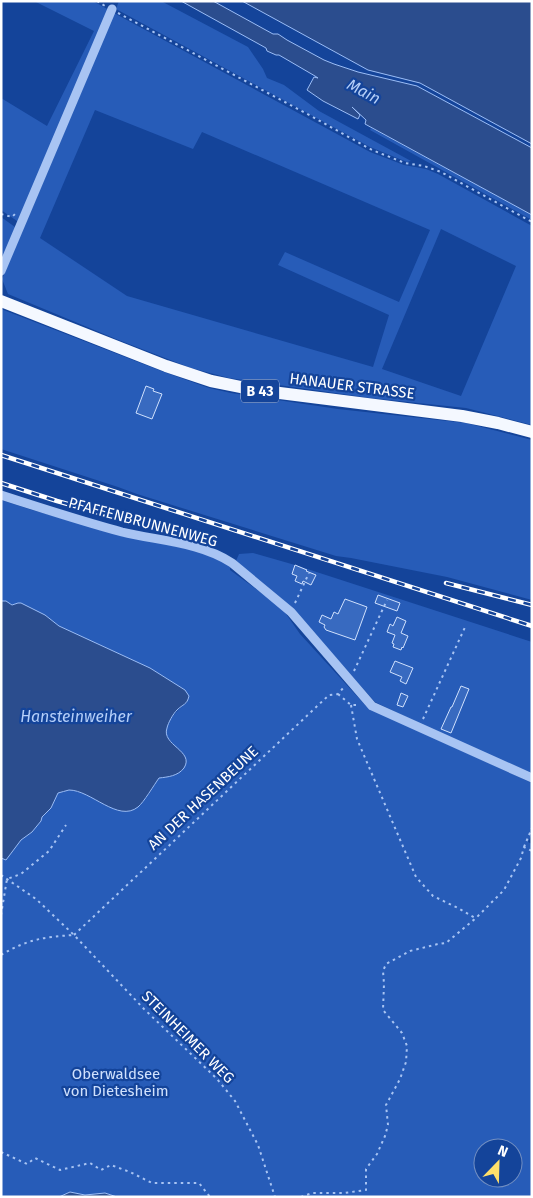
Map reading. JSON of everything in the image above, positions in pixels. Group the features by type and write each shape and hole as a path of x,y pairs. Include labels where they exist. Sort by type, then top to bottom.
{"main road":[{"name":"HANAUER STRASSE","path":"1,301 166,366 211,381 256,390 462,416 532,432"}],"lane":[{"path":"1,271 112,9"},
{"name":"PFAFFENBRUNNENWEG","path":"1,495 91,524 201,548 222,557 232,563 291,612 372,706 532,778"}],"path":[{"path":"112,9 372,150 405,163 424,166 440,172 532,222"},
{"path":"291,612 309,573"},
{"name":"AN DER HASENBEUNE","path":"74,935 329,696 338,694 349,681 387,600"},
{"path":"418,727 466,625"},
{"path":"338,694 351,705 372,706"},
{"path":"351,705 357,739 416,877 433,896 476,918"},
{"path":"1,915 7,879 20,874 49,851 66,825"},
{"path":"301,1197 312,1193 344,1193 366,1190 366,1169 377,1154 385,1136 388,1125 386,1105 400,1079 406,1062 406,1046 402,1033 383,1010 384,984 382,971 386,964 410,951 446,943 476,918 504,890 521,858 532,828"},
{"path":"524,847 532,851"},
{"name":"STEINHEIMER WEG","path":"1,875 36,899 74,935 144,1009 217,1079 235,1101 258,1146 275,1197"},
{"path":"1,955 14,947 35,939 74,935"},
{"path":"1,1152 27,1164 35,1158 60,1170 90,1163 101,1170 111,1165 152,1183 199,1183 210,1197"}],"green space":[{"path":"34,1 93,1 109,10 20,223 1,210 1,98 47,126 94,31"},
{"path":"119,1 161,1 248,47 267,78 284,85 319,111 411,161 407,162 370,147 116,9"},
{"path":"114,13 370,152 404,165 426,169 438,174 532,226 532,425 466,408 370,398 229,378 191,368 8,294 2,279","holes":["95,110 193,149 202,132 430,230 399,302 285,252 278,265 389,315 373,367 127,296 40,238","441,229 516,266 461,396 382,369"]},
{"path":"371,128 532,215 532,220 370,130"},
{"path":"1,217 15,227 1,263"},
{"path":"1,309 209,388 338,409 466,423 532,440 532,600 447,577 336,556 1,449"},
{"name":"Oberwaldsee von Dietesheim","path":"1,500 110,532 210,554 230,565 230,570 282,608 300,634 366,706 532,783 532,834 528,842 532,844 532,1197 1,1197 1,858 6,860 21,840 32,832 51,808 58,793 68,790 75,791 122,811 128,811 139,806 159,778 172,776 175,746 167,736 166,728 173,716 187,702 185,690 150,668 59,626 45,615 18,603 13,605 6,601 1,601"},
{"path":"253,553 532,642 532,773 454,740 375,702 290,606 236,561 239,554"}],"water":[{"name":"Main","path":"181,1 213,1 324,60 358,72 417,86 532,148 532,215 365,124 366,120 352,107 360,115 358,119 323,101 307,90 314,77 318,78"},
{"path":"242,1 532,1 532,144 420,83 368,70"},
{"name":"Hansteinweiher","path":"1,601 6,601 12,605 21,603 45,615 59,626 150,668 185,690 189,696 186,703 174,714 166,734 185,757 186,762 182,771 173,776 159,778 140,805 130,811 113,809 77,791 69,790 58,793 51,808 42,817 41,821 32,832 21,840 6,860 1,858"},
{"path":"70,1192 85,1195 105,1193 117,1197 59,1197"}],"building":[{"path":"146,386 162,394 152,419 136,413"},
{"path":"295,565 316,575 311,585 303,581 302,584 295,581 297,576 292,574"},
{"path":"378,595 400,603 397,611 375,603"},
{"path":"345,599 367,607 355,640 326,630 325,625 319,622 322,615 331,619 334,612 338,614"},
{"path":"397,617 406,621 401,633 408,636 401,650 393,647 394,644 392,643 395,635 387,632 390,624 393,626"},
{"path":"395,661 413,668 406,684 400,681 402,677 390,672"},
{"path":"461,686 469,689 451,733 441,729"},
{"path":"401,693 408,696 403,707 397,705"}],"railway":[{"path":"1,455 532,626"},
{"path":"1,483 135,523"},
{"path":"446,583 532,605"}]}
